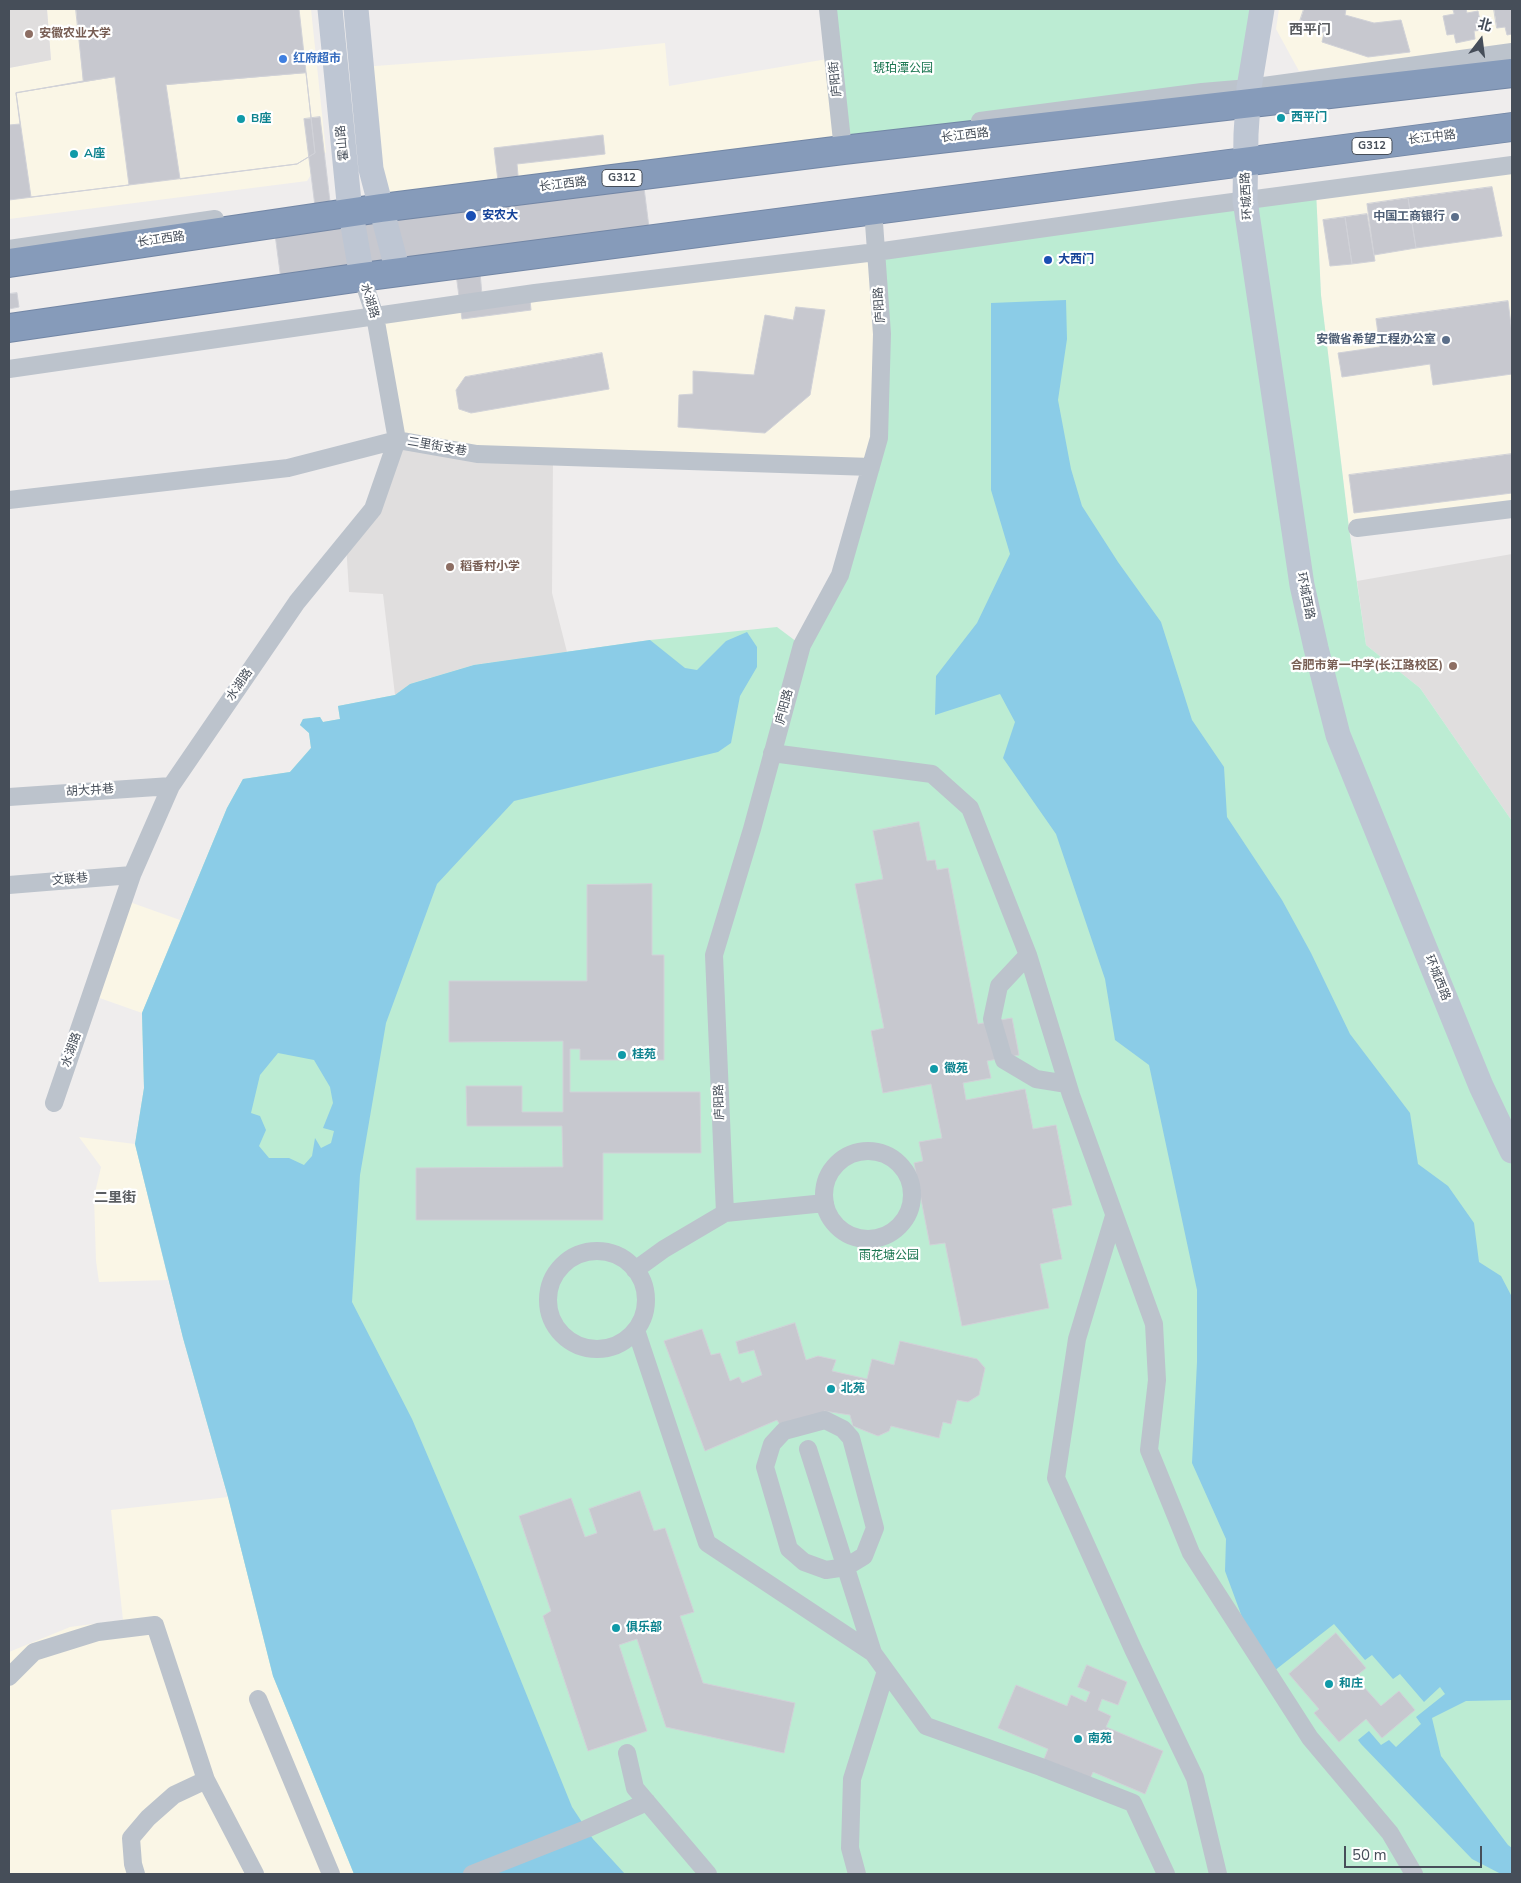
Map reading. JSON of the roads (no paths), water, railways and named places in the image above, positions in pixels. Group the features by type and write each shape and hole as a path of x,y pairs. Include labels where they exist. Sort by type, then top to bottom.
{"highway":[{"name":"G312","path":"1245,98 1512,73"},
{"name":"长江西路","path":"9,263 349,207 842,144 1245,98"},
{"name":"长江中路","path":"1239,163 1512,127"},
{"name":"G312","path":"9,328 398,272 1239,163"}],"street":[{"name":"霍山路","path":"330,9 349,207 362,277"},
{"name":"霍山路","path":"356,9 371,169 398,272"},
{"name":"庐阳街","path":"828,9 842,144"},
{"name":"环城西路","path":"1262,9 1245,98 1239,163 1302,585 1338,735 1481,1086 1512,1151"},
{"path":"1245,98 1512,52"},
{"path":"9,369 534,293 876,252 1245,200 1512,165"},
{"path":"9,249 176,224 349,207"},
{"name":"庐阳路","path":"725,1213 714,955 802,645 840,576 879,438 882,334 873,210"},
{"name":"水湖路","path":"54,1103 132,875 171,786 297,602 373,509 397,440 375,316 362,277"},
{"name":"二里街支巷","path":"9,500 288,468 397,440 477,454 871,467"},
{"path":"1357,528 1512,509"},
{"path":"772,754 932,774 970,808 1028,955 1067,1084 1154,1324 1157,1380 1150,1450 1191,1553 1310,1738 1390,1833 1414,1874"},
{"name":"胡大井巷","path":"9,796 171,786"},
{"name":"文联巷","path":"9,885 132,875"},
{"path":"1028,955 999,986 992,1019 1004,1060 1036,1079 1067,1084"},
{"path":"866,1151 880,1153 894,1159 904,1170 910,1183 912,1197 910,1211 902,1223 892,1232 878,1238 864,1239 850,1235 838,1227 829,1216 825,1203 825,1188 830,1174 839,1162 851,1154 866,1151"},
{"path":"635,1270 664,1249 725,1213 825,1203"},
{"path":"1114,1216 1077,1339 1056,1478 1133,1649 1195,1778 1218,1874"},
{"path":"592,1252 608,1253 623,1259 635,1270 643,1284 646,1300 644,1316 636,1330 624,1341 610,1348 594,1349 578,1346 564,1337 554,1324 548,1309 548,1293 553,1278 563,1265 577,1256 592,1252"},
{"path":"636,1330 707,1543 873,1653"},
{"path":"825,1420 843,1428 851,1438 875,1528 864,1556 846,1568 826,1570 818,1568 804,1562 789,1548 765,1467 772,1444 784,1431 825,1420"},
{"path":"808,1449 873,1653 926,1726 1041,1767 1133,1803 1166,1874"},
{"path":"9,1676 34,1652 98,1632 155,1625 206,1780 250,1873"},
{"path":"857,1874 850,1848 852,1779 886,1671"},
{"path":"258,1699 331,1874"},
{"path":"627,1753 636,1788 708,1874"},
{"path":"136,1874 133,1864 131,1838 148,1818 174,1795 206,1780"},
{"path":"472,1874 586,1830 647,1802"}],"water":[{"path":"1066,300 1067,339 1058,400 1071,469 1082,506 1118,562 1161,622 1192,720 1224,767 1227,817 1282,900 1311,953 1350,1034 1410,1113 1418,1164 1448,1186 1474,1223 1479,1262 1501,1276 1512,1297 1512,1700 1466,1701 1432,1718 1441,1756 1512,1848 1512,1874 1501,1874 1472,1859 1358,1740 1369,1731 1381,1745 1389,1740 1396,1747 1421,1724 1416,1717 1445,1694 1440,1687 1424,1702 1400,1674 1393,1679 1372,1655 1365,1660 1334,1624 1274,1671 1249,1636 1225,1571 1226,1539 1192,1463 1197,1362 1197,1290 1149,1065 1115,1040 1105,979 1056,834 1003,758 1015,722 1000,694 935,715 936,676 977,623 1010,554 991,490 991,303"},
{"path":"747,632 757,647 757,667 740,696 731,743 718,752 514,801 437,884 386,1023 360,1175 352,1302 412,1419 477,1572 572,1807 593,1839 625,1874 354,1874 273,1676 228,1497 183,1338 135,1144 144,1088 142,1013 227,808 243,779 290,772 311,748 309,733 300,725 303,719 320,717 323,722 340,719 338,706 395,695 410,684 474,665 650,640 685,668 697,670 726,641","holes":["278,1053 314,1060 330,1087 333,1103 323,1128 334,1131 331,1143 321,1148 315,1138 312,1156 304,1165 289,1158 269,1158 259,1146 266,1130 260,1116 251,1113 260,1075"]}],"place":[{"name":"安徽农业大学","path":"29,34"},
{"name":"红府超市","path":"283,59"},
{"name":"西平门","path":"1281,118"},
{"name":"B座","path":"241,119"},
{"name":"A座","path":"74,154"},
{"name":"安农大","path":"471,216"},
{"name":"中国工商银行","path":"1455,217"},
{"name":"大西门","path":"1048,260"},
{"name":"安徽省希望工程办公室","path":"1446,340"},
{"name":"稻香村小学","path":"450,567"},
{"name":"合肥市第一中学(长江路校区)","path":"1453,666"},
{"name":"桂苑","path":"622,1055"},
{"name":"徽苑","path":"934,1069"},
{"name":"北苑","path":"831,1389"},
{"name":"俱乐部","path":"616,1628"},
{"name":"和庄","path":"1329,1684"},
{"name":"南苑","path":"1078,1739"}],"district":[{"name":"西平门","path":"1310,31"},
{"name":"二里街","path":"115,1199"}],"park label":[{"name":"琥珀潭公园","path":"903,69"},
{"name":"雨花塘公园","path":"889,1256"}]}
